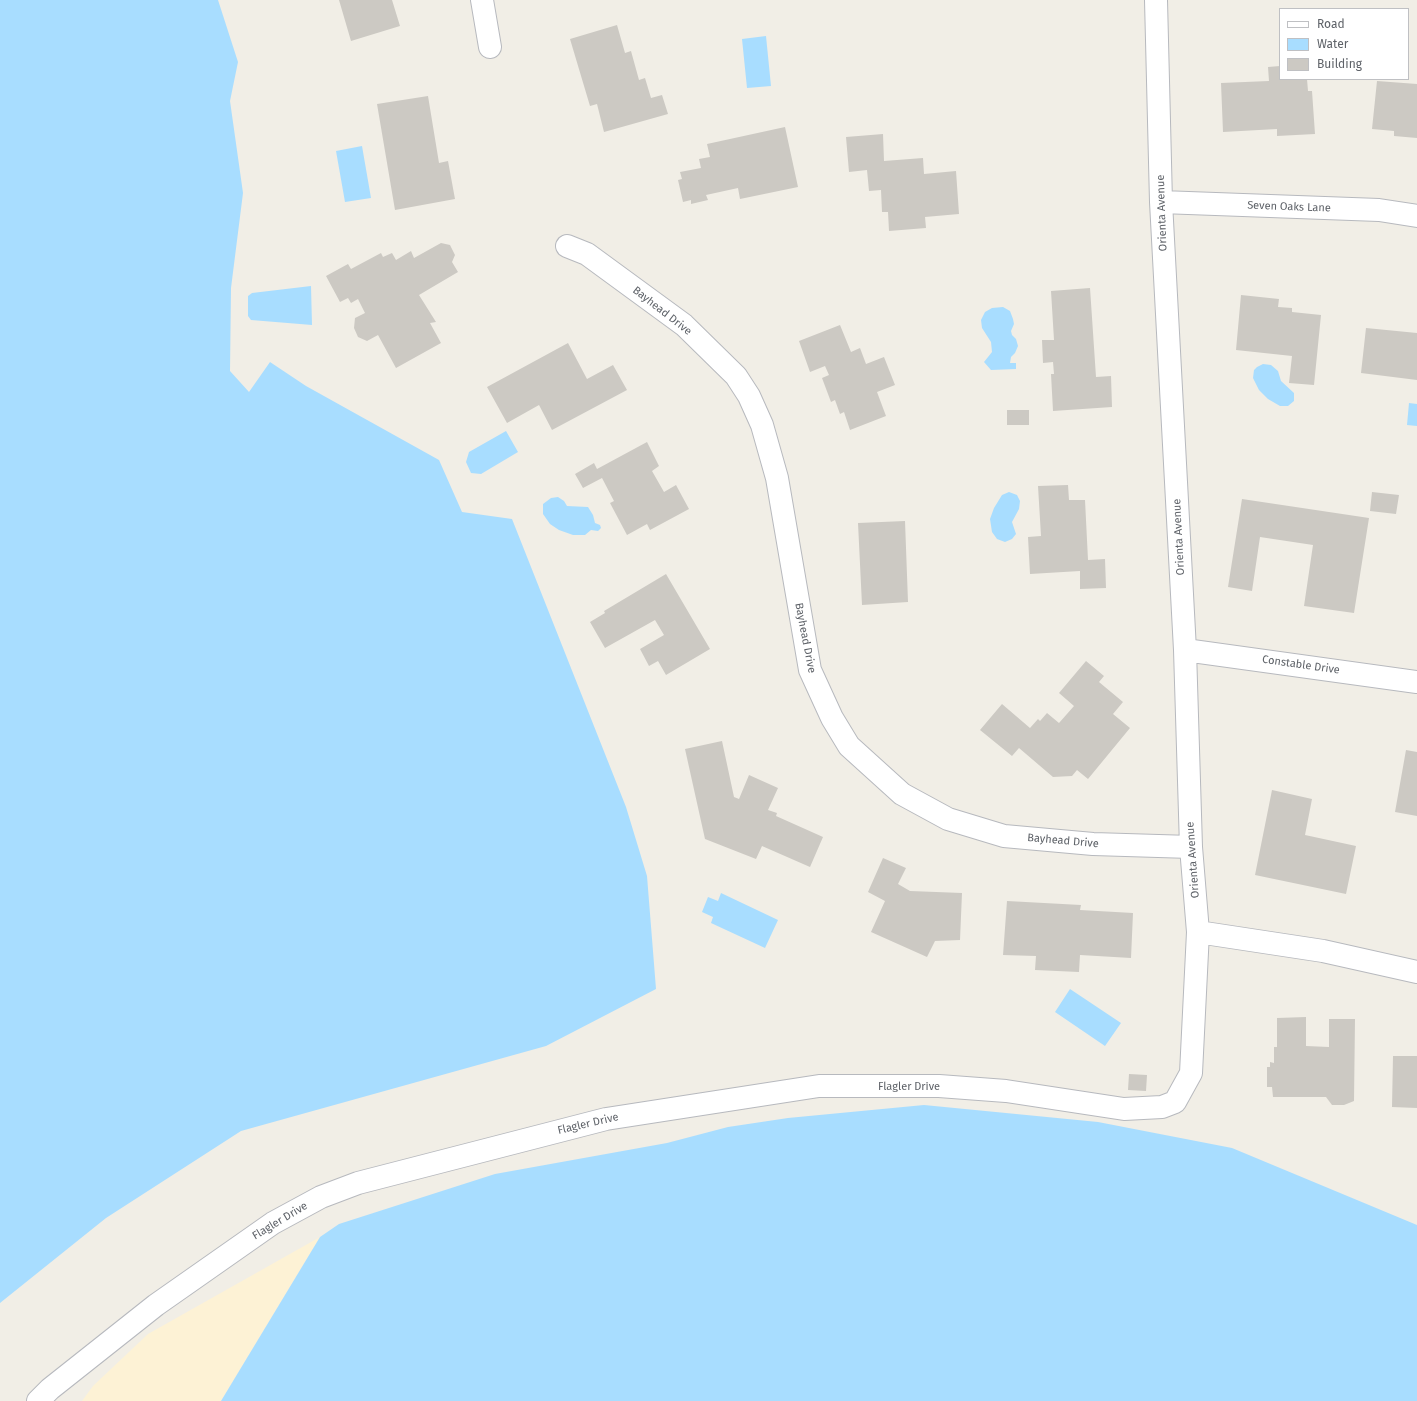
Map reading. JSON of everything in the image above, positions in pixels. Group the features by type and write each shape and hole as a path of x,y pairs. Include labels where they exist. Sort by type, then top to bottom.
{"street":[{"path":"482,0 490,47"},
{"name":"Orienta Avenue","path":"1156,0 1161,202 1185,650 1191,847 1198,932 1191,1073"},
{"name":"Seven Oaks Lane","path":"1161,202 1379,210 1417,216"},
{"name":"Bayhead Drive","path":"567,246 587,254 684,325 736,376 749,396 762,425 777,478 810,670 832,718 854,750 902,794 948,819 1004,836 1093,844 1191,847"},
{"name":"Constable Drive","path":"1185,650 1417,682"},
{"path":"1198,932 1323,951 1417,972"},
{"name":"Flagler Drive","path":"38,1401 50,1389 156,1306 273,1223 321,1197 358,1183 606,1119 819,1086 939,1086 984,1089 1131,1108 1162,1107 1175,1102 1191,1073"}],"sand":[{"path":"320,1237 221,1401 82,1401 93,1386 148,1334"}],"water":[{"path":"0,0 218,0 238,62 230,101 243,193 231,288 230,371 249,392 270,362 306,386 439,460 462,512 512,519 626,807 647,876 656,989 546,1046 241,1131 106,1218 0,1303"},
{"path":"766,36 771,86 747,88 742,39"},
{"path":"362,146 371,198 345,202 336,151"},
{"path":"311,286 312,325 251,320 248,316 248,296 252,293"},
{"path":"1003,307 1010,311 1013,319 1014,324 1011,331 1018,346 1015,353 1011,357 1010,363 1016,363 1016,369 991,370 984,362 992,352 991,342 982,328 981,320 985,312 992,308"},
{"path":"1263,364 1271,365 1278,371 1281,381 1294,393 1294,401 1288,406 1280,406 1268,399 1259,390 1253,378 1254,370"},
{"path":"1409,403 1417,404 1417,426 1407,425"},
{"path":"506,431 518,452 481,474 471,473 466,462 469,452"},
{"path":"1009,492 1017,495 1020,501 1019,509 1012,522 1016,534 1012,539 1005,542 997,539 992,532 990,519 994,508 1002,495"},
{"path":"558,497 564,501 567,506 588,507 593,515 595,523 600,525 601,528 598,531 591,530 585,535 573,535 559,530 550,524 543,514 543,504 551,498"},
{"path":"721,893 778,920 765,948 711,923 713,917 702,912 708,897 718,901"},
{"path":"1070,989 1121,1023 1105,1046 1055,1012"},
{"path":"924,1105 1098,1122 1232,1148 1417,1225 1417,1401 221,1401 320,1237 339,1224 495,1174 667,1143 728,1127 788,1118"}],"building":[{"path":"339,0 392,0 400,26 351,41"},
{"path":"617,25 625,53 631,51 639,80 645,78 651,98 662,95 668,114 604,132 597,104 590,106 570,39"},
{"path":"1279,66 1279,80 1307,80 1308,91 1312,91 1315,134 1277,136 1277,129 1223,132 1221,83 1269,81 1268,67"},
{"path":"1377,81 1417,84 1417,138 1394,136 1394,131 1372,129"},
{"path":"428,96 439,163 448,161 455,199 395,210 377,104"},
{"path":"785,127 798,187 740,199 738,188 706,195 708,200 691,204 691,200 683,202 678,180 682,179 680,172 701,168 699,159 710,157 707,144"},
{"path":"883,134 884,161 923,158 924,174 956,171 959,214 925,217 926,228 889,231 888,212 882,212 881,190 869,191 867,170 849,172 846,137"},
{"path":"441,243 450,245 455,255 452,262 458,272 419,295 436,322 430,323 441,343 396,368 378,335 367,341 358,337 354,328 355,318 365,313 358,299 351,303 348,298 340,302 326,276 348,264 351,269 381,253 383,257 392,253 396,260 411,251 414,258"},
{"path":"1090,288 1096,377 1111,376 1112,407 1053,411 1051,374 1054,374 1053,362 1043,363 1042,340 1054,340 1051,291"},
{"path":"1241,295 1279,299 1278,307 1292,308 1292,312 1321,315 1314,385 1289,383 1292,356 1236,350"},
{"path":"840,325 851,352 860,348 866,364 884,357 895,385 877,392 886,416 850,430 844,412 840,414 835,400 831,402 822,378 829,375 825,366 810,372 799,341"},
{"path":"1366,328 1417,333 1417,380 1361,373"},
{"path":"568,343 587,379 613,365 627,390 552,430 539,405 507,423 487,387"},
{"path":"1007,410 1029,410 1029,425 1007,425"},
{"path":"647,442 659,466 652,471 664,492 676,485 689,509 650,530 647,524 627,535 610,503 614,501 602,478 583,488 575,474 594,463 597,469"},
{"path":"1068,485 1069,500 1085,500 1088,560 1105,559 1106,588 1080,589 1080,571 1030,574 1028,537 1041,536 1038,486"},
{"path":"1372,492 1399,495 1396,514 1370,511"},
{"path":"1242,499 1369,518 1354,613 1304,606 1313,545 1260,537 1252,591 1228,587"},
{"path":"905,521 908,602 862,605 858,523"},
{"path":"666,574 710,649 666,675 658,661 649,666 640,649 664,635 655,620 605,648 590,622 605,613 604,611"},
{"path":"1086,661 1104,676 1099,682 1123,702 1113,714 1130,728 1088,779 1077,770 1072,776 1053,777 1019,748 1012,756 980,730 1002,704 1030,728 1038,719 1040,721 1047,713 1059,723 1074,706 1059,693"},
{"path":"722,741 734,797 739,799 749,775 778,788 768,810 777,813 776,816 823,837 810,867 762,846 756,859 705,839 685,749"},
{"path":"1406,750 1417,752 1417,816 1395,812"},
{"path":"1272,790 1312,799 1305,835 1356,846 1346,894 1255,875"},
{"path":"883,858 906,868 898,884 910,891 962,893 960,940 935,941 927,957 871,932 885,901 868,892"},
{"path":"1007,901 1081,905 1080,910 1133,913 1131,958 1080,955 1079,972 1035,970 1036,956 1003,955"},
{"path":"1306,1017 1306,1046 1329,1047 1329,1019 1355,1019 1354,1101 1344,1105 1332,1105 1326,1097 1273,1097 1272,1087 1267,1087 1267,1067 1270,1067 1270,1062 1274,1063 1274,1047 1277,1047 1277,1018"},
{"path":"1393,1056 1417,1056 1417,1108 1392,1107"},
{"path":"1129,1074 1147,1075 1146,1091 1128,1090"}]}
